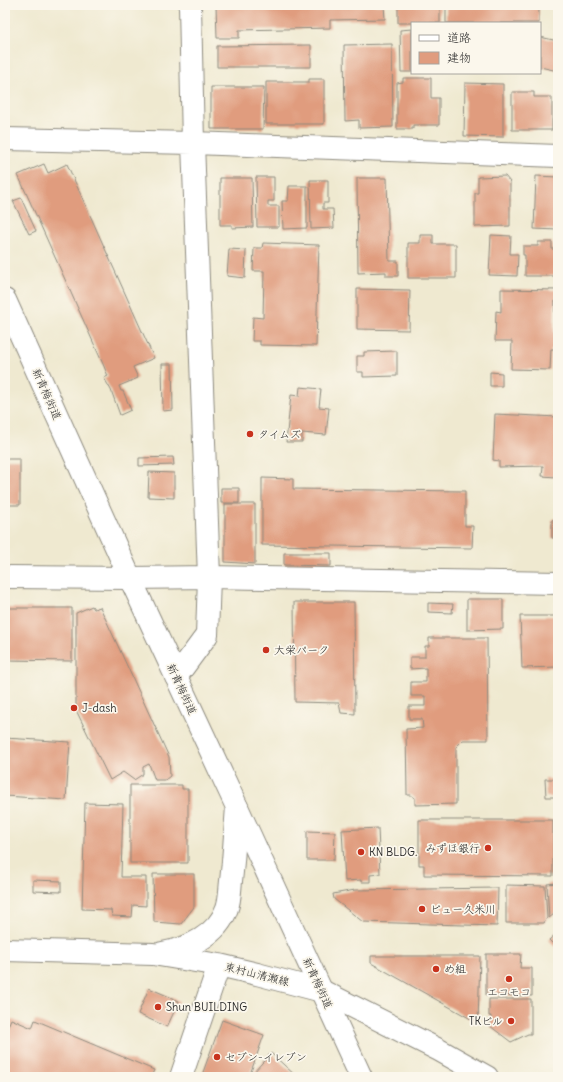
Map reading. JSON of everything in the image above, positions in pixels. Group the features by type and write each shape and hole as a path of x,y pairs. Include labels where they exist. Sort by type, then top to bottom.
{"street":[{"path":"176,676 207,635 209,577 193,143 190,5"},
{"path":"5,139 193,143 558,156"},
{"name":"新青梅街道","path":"5,300 130,578 361,1077"},
{"path":"5,578 209,577 558,583"},
{"path":"153,954 176,951 196,943 209,934 220,921 227,908 229,896 233,867 237,807"},
{"name":"東村山清瀬線","path":"5,950 153,954 219,965 322,991 438,1050 487,1077"},
{"path":"181,1077 219,965"}],"building":[{"path":"216,5 384,5 385,19 330,20 330,28 239,30 239,38 217,38"},
{"path":"398,5 440,5 440,22 398,23"},
{"path":"446,5 539,5 539,22 446,22"},
{"path":"411,29 411,72 401,72 400,30"},
{"path":"541,37 558,41 558,71 541,67"},
{"path":"392,44 393,127 359,128 359,120 345,121 344,45"},
{"path":"311,45 311,67 217,67 217,46"},
{"path":"403,78 431,78 431,98 439,98 439,125 413,125 413,129 397,129 397,83 403,82"},
{"path":"309,79 324,79 324,124 266,124 266,82 309,82"},
{"path":"465,83 503,84 503,137 464,136"},
{"path":"211,87 264,87 263,129 211,129"},
{"path":"512,92 534,92 534,97 552,97 552,130 512,130"},
{"path":"44,164 48,173 67,164 154,358 133,367 138,378 119,386 121,391 123,391 131,410 120,415 111,390 104,378 108,376 103,364 18,175"},
{"path":"505,176 510,182 510,226 475,227 475,193 478,193 478,177"},
{"path":"536,176 558,177 558,230 534,229"},
{"path":"256,177 274,177 274,201 268,201 268,206 279,206 279,227 257,227"},
{"path":"220,178 252,178 253,227 232,228 232,225 220,225"},
{"path":"357,178 387,178 389,261 398,261 398,276 386,276 386,272 358,273"},
{"path":"310,180 328,180 328,203 323,203 323,209 333,209 334,228 311,229"},
{"path":"289,186 307,186 307,228 283,229 282,201 288,201"},
{"path":"21,198 36,231 29,234 13,201"},
{"path":"420,235 433,235 433,244 456,244 456,278 408,278 408,243 420,243"},
{"path":"491,235 511,236 510,254 518,254 517,276 489,275"},
{"path":"538,242 552,242 552,249 558,249 558,276 525,276 525,255 523,255 523,246 538,246"},
{"path":"263,243 319,245 316,346 260,345 260,341 252,341 253,317 263,318 264,271 253,271 254,248 262,248"},
{"path":"229,249 246,250 245,278 227,276"},
{"path":"357,289 410,290 409,330 357,329"},
{"path":"501,289 558,290 558,301 555,301 554,332 558,332 558,349 551,349 550,370 511,369 512,341 495,341 496,311 501,312"},
{"path":"397,351 397,376 363,377 363,372 357,372 357,356 364,356 364,352"},
{"path":"162,364 172,364 173,410 163,411"},
{"path":"490,372 502,373 502,386 490,386"},
{"path":"300,387 321,389 319,407 329,408 326,435 302,433 302,442 286,442 291,395 299,396"},
{"path":"495,414 558,417 556,477 542,476 543,466 499,467 499,461 493,460"},
{"path":"173,457 174,465 139,466 139,458"},
{"path":"5,459 20,459 20,505 5,505"},
{"path":"149,472 174,473 174,498 148,497"},
{"path":"262,478 293,479 293,489 465,491 465,526 473,526 472,548 262,545"},
{"path":"221,488 239,488 239,503 221,503"},
{"path":"225,504 255,504 255,564 225,562"},
{"path":"558,517 558,538 552,538 552,520"},
{"path":"284,553 331,553 331,566 284,565"},
{"path":"467,599 503,599 503,629 467,630"},
{"path":"294,602 354,602 355,714 341,713 339,703 295,702"},
{"path":"428,603 453,604 452,613 428,612"},
{"path":"92,606 94,609 100,607 169,757 170,776 165,780 155,780 149,764 143,767 143,774 134,780 123,772 110,780 76,710 76,613"},
{"path":"5,608 72,608 72,661 5,660"},
{"path":"520,616 558,616 558,667 522,668"},
{"path":"429,638 487,638 488,740 463,740 456,747 456,804 415,805 415,798 411,795 407,795 406,729 423,728 422,719 409,719 409,706 425,706 425,696 411,696 411,682 426,682 426,668 410,669 410,657 425,657 425,646 429,646"},
{"path":"5,738 70,742 66,800 5,796"},
{"path":"545,779 558,779 558,797 546,797"},
{"path":"130,785 182,785 182,789 188,789 188,863 130,863"},
{"path":"85,803 123,804 121,877 146,877 146,906 133,905 132,917 112,916 111,910 82,909"},
{"path":"419,820 553,820 553,876 424,875 424,865 419,865"},
{"name":"KN BLDG.","path":"378,828 380,874 370,875 370,882 361,882 361,880 345,881 342,830"},
{"path":"307,831 335,832 334,860 307,860"},
{"path":"153,874 194,874 194,907 181,924 154,922"},
{"path":"33,880 61,881 61,892 33,891"},
{"path":"558,883 558,911 549,918 547,884"},
{"path":"506,885 545,886 547,918 544,923 506,923"},
{"name":"ビュー久米川","path":"498,888 497,926 363,922 334,899 333,894 355,890"},
{"path":"558,932 558,949 549,940"},
{"path":"486,954 521,954 520,968 532,968 532,996 486,995"},
{"path":"371,956 480,956 478,1023 371,963"},
{"name":"Shun BUILDING","path":"149,988 179,1001 167,1027 138,1014"},
{"name":"TKビル","path":"489,999 531,999 531,1034 511,1042 490,1026 491,1016 489,1016"},
{"path":"11,1019 32,1028 35,1020 154,1070 151,1077 5,1077 5,1033"},
{"path":"222,1020 264,1035 249,1077 206,1077 202,1075"},
{"path":"271,1053 297,1077 254,1077 256,1075 253,1073"}],"place":[{"name":"タイムズ","path":"250,434"},
{"name":"大栄パーク","path":"266,650"},
{"name":"J-dash","path":"74,708"},
{"name":"みずほ銀行","path":"488,848"},
{"name":"KN BLDG.","path":"361,852"},
{"name":"ビュー久米川","path":"422,909"},
{"name":"め組","path":"436,969"},
{"name":"エコモコ","path":"509,979"},
{"name":"Shun BUILDING","path":"158,1007"},
{"name":"TKビル","path":"511,1021"},
{"name":"セブン-イレブン","path":"217,1057"}]}
